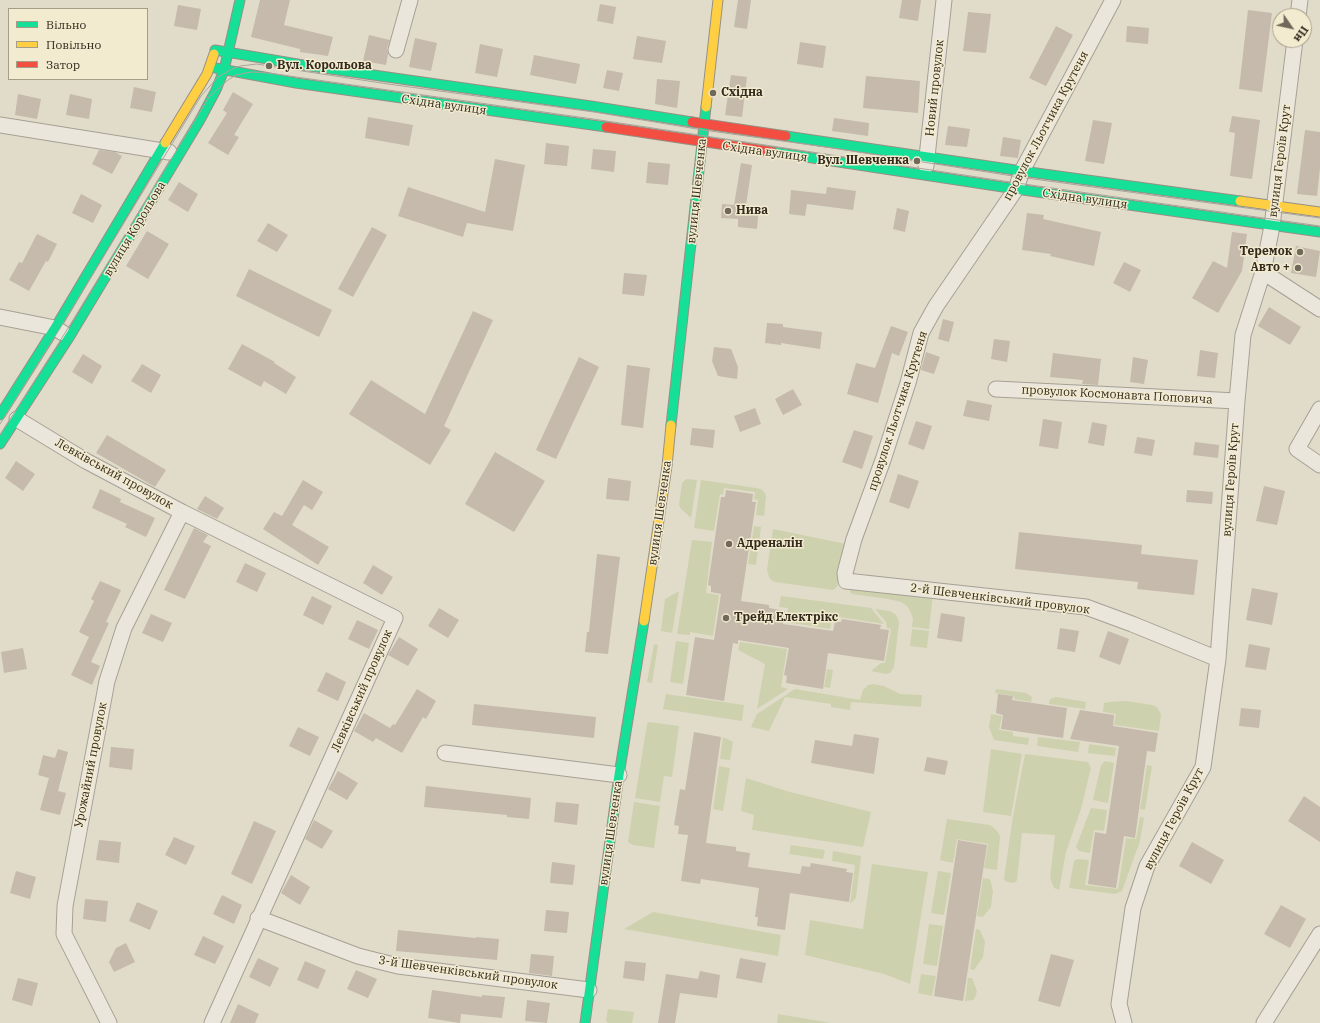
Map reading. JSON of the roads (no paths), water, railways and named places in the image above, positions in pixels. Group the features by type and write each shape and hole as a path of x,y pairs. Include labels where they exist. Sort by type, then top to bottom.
{"street":[{"name":"вулиця Корольова","path":"0,444 70,336 200,120 216,90 224,70 240,0"},
{"path":"396,50 410,0"},
{"name":"вулиця Шевченка","path":"584,1023 619,775 667,466 718,0"},
{"name":"Новий провулок","path":"925,176 944,0"},
{"name":"провулок Льотчика Крутеня","path":"846,581 845,573 854,539 883,460 908,383 921,333 936,306 1016,190 1022,171 1113,0"},
{"name":"вулиця Корольова","path":"0,414 55,328 210,67 216,46"},
{"name":"Східна вулиця","path":"216,46 228,53 342,71 591,106 1022,171 1320,212"},
{"name":"вулиця Героїв Крут","path":"1124,1023 1118,1004 1133,908 1147,866 1203,766 1218,659 1243,335 1263,272 1272,226 1295,48"},
{"name":"Східна вулиця","path":"210,67 296,83 590,125 1016,190 1320,232"},
{"path":"0,125 180,154"},
{"path":"1263,272 1320,309"},
{"path":"0,317 55,328 70,336"},
{"name":"провулок Космонавта Поповича","path":"996,389 1237,401"},
{"path":"1320,409 1297,449 1320,465"},
{"name":"Левківський провулок","path":"17,419 86,461 182,512 395,618 258,918 212,1023"},
{"name":"Урожайний провулок","path":"109,1023 64,934 65,906 107,681 124,628 182,512"},
{"name":"2-й Шевченківський провулок","path":"846,581 1086,607 1218,659"},
{"path":"445,753 619,775"},
{"name":"3-й Шевченківський провулок","path":"258,918 358,956 398,966 589,990"},
{"path":"1264,1023 1320,934"}],"tram line":[{"path":"0,424 201,96 218,77 240,66 257,64 388,84 594,112 703,130 833,148 1019,177 1320,218"},
{"path":"0,435 65,333 209,97 236,75 251,72 268,73 593,119 1017,183 1320,226"}],"place":[{"name":"Вул. Корольова","path":"269,66"},
{"name":"Східна","path":"713,93"},
{"name":"Вул. Шевченка","path":"917,161"},
{"name":"Нива","path":"728,211"},
{"name":"Теремок","path":"1300,252"},
{"name":"Авто +","path":"1298,268"},
{"name":"Адреналін","path":"729,544"},
{"name":"Трейд Електрікс","path":"726,618"}]}
